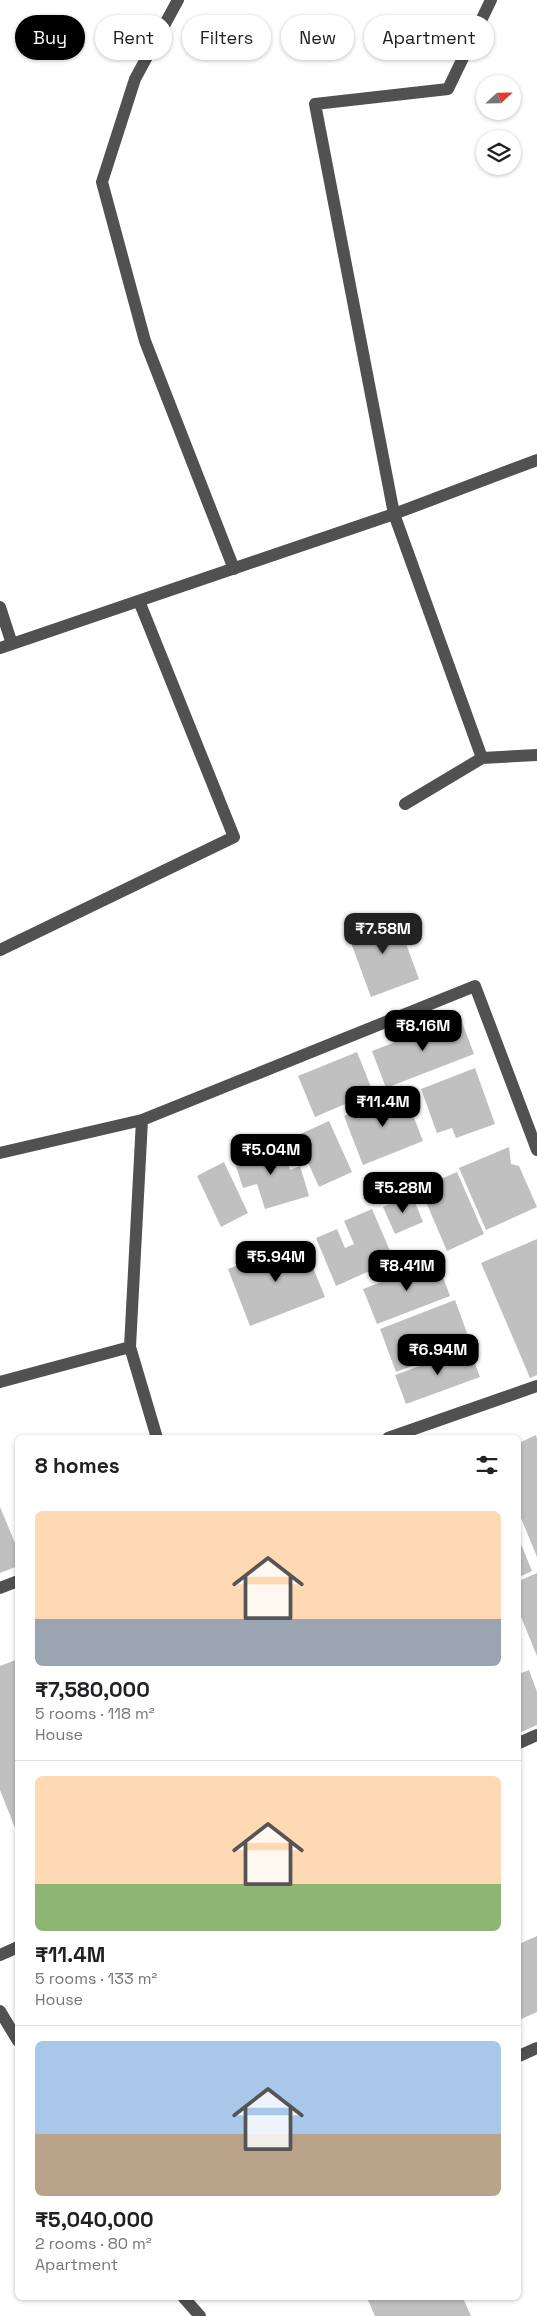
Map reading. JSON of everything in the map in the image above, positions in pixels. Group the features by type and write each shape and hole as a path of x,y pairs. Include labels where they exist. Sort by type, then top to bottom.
{"street":[{"path":"178,0 135,79 102,182 145,341 234,569"},
{"path":"482,758 394,514 314,104 448,89 490,0"},
{"path":"0,607 6,646 394,514 537,460"},
{"path":"0,950 234,837 139,601"},
{"path":"405,804 482,758 537,756"},
{"path":"0,1153 142,1120 475,986 537,1150"},
{"path":"142,1120 130,1347 156,1435"},
{"path":"0,1382 130,1347"},
{"path":"397,1435 537,1386"},
{"path":"0,1588 15,1582"},
{"path":"521,1742 537,1736"},
{"path":"0,1954 15,1948"},
{"path":"0,2011 15,2036"},
{"path":"521,2055 537,2048"},
{"path":"186,2300 200,2316"}],"building":[{"path":"395,914 419,979 371,997 347,932"},
{"path":"460,1017 474,1054 386,1088 372,1051"},
{"path":"357,1052 373,1092 315,1117 298,1076"},
{"path":"475,1068 495,1124 456,1138 452,1128 437,1133 421,1089"},
{"path":"404,1092 423,1141 363,1165 344,1116"},
{"path":"329,1121 352,1172 319,1187 296,1136"},
{"path":"281,1142 290,1170 300,1166 309,1196 265,1209 257,1184 243,1188 233,1157"},
{"path":"509,1147 511,1164 519,1166 537,1207 486,1230 459,1168"},
{"path":"224,1162 248,1213 221,1227 197,1176"},
{"path":"457,1172 484,1234 447,1251 420,1188"},
{"path":"412,1195 423,1222 395,1234 383,1207"},
{"path":"372,1209 394,1260 336,1286 316,1238 337,1229 345,1248 354,1244 344,1221"},
{"path":"537,1239 537,1375 530,1378 481,1263"},
{"path":"302,1241 325,1297 250,1326 228,1269"},
{"path":"437,1261 450,1296 377,1324 363,1289"},
{"path":"455,1300 471,1344 396,1372 380,1329"},
{"path":"469,1348 480,1377 406,1404 395,1375"},
{"path":"536,1435 537,1557 521,1518 521,1442"},
{"path":"0,1507 15,1543 15,1567 0,1573"},
{"path":"521,1544 532,1571 521,1576"},
{"path":"537,1573 537,1656 521,1617 521,1580"},
{"path":"15,1660 15,1828 0,1790 0,1666"},
{"path":"529,1670 537,1692 537,1725 521,1732 521,1673"},
{"path":"537,1936 537,2012 521,2019 521,1943"},
{"path":"368,2300 464,2300 471,2316 375,2316"}]}
